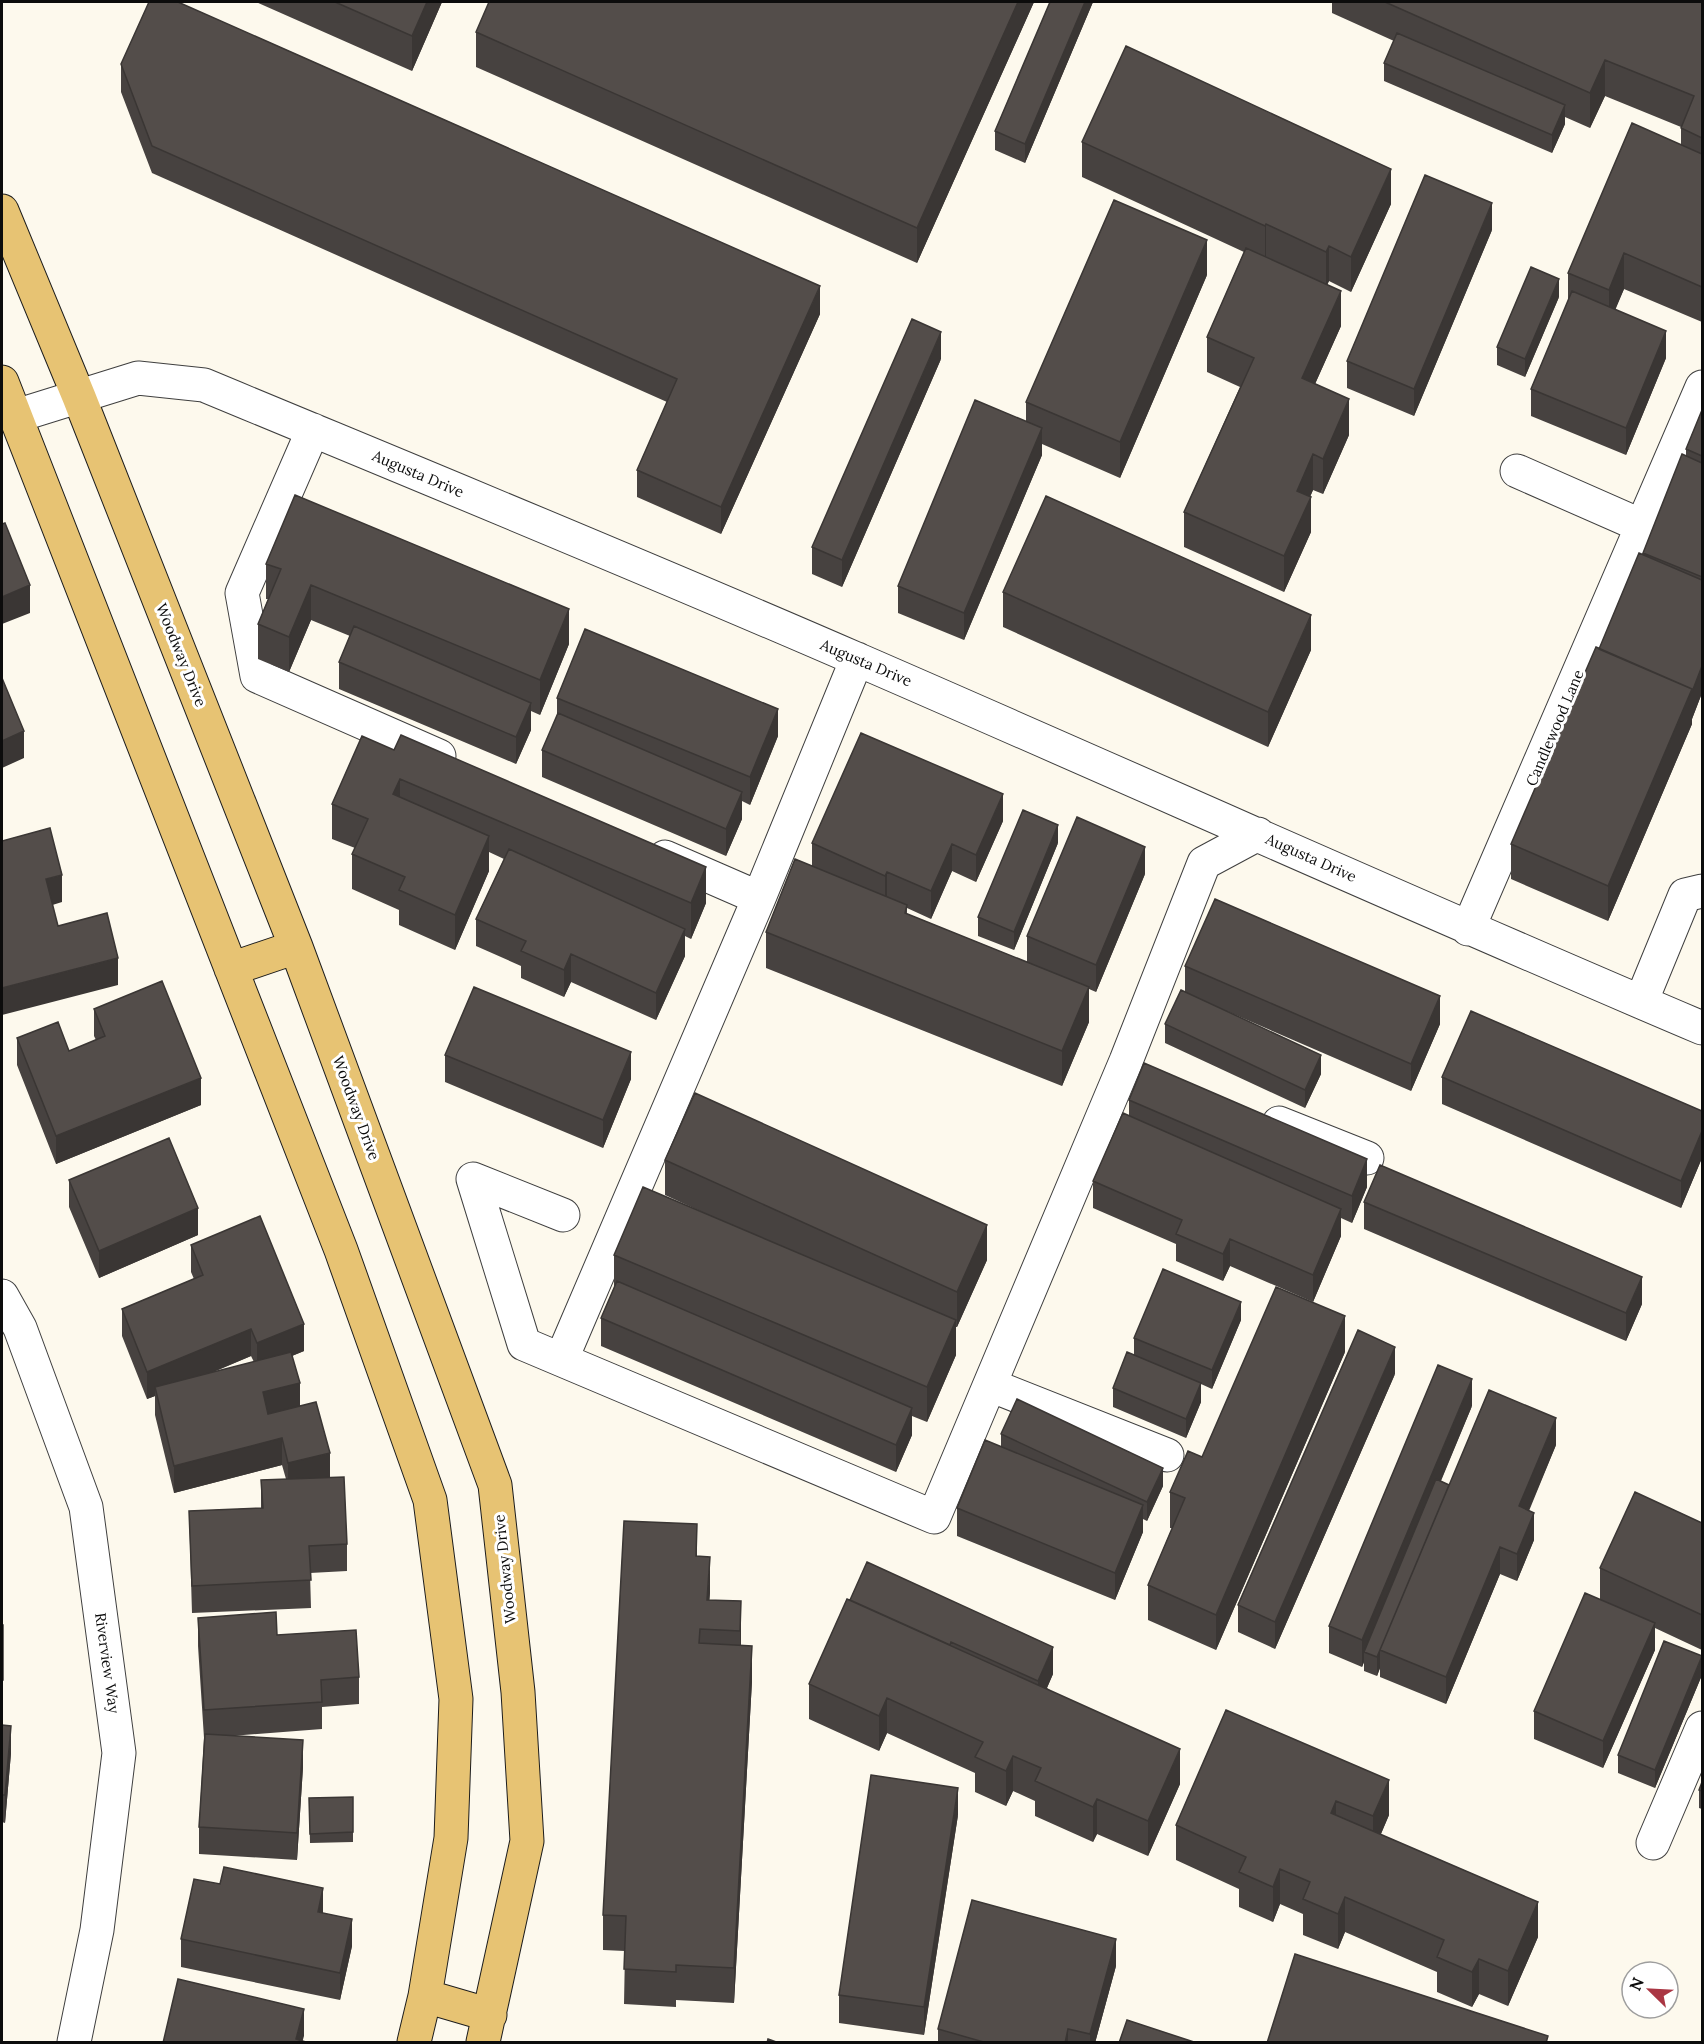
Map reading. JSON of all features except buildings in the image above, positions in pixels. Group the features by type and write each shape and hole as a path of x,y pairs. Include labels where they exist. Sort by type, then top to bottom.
{"main road":[{"name":"Woodway Drive","path":"2,211 79,396 297,947 495,1485 518,1692 527,1841 486,2029"},
{"path":"2,382 341,1250 430,1500 456,1699 451,1838 425,1996 414,2043"},
{"path":"231,969 297,947"},
{"path":"425,1996 486,2029"}],"street":[{"name":"Augusta Drive","path":"16,416 138,378 204,385 857,659 1258,834 1468,929 1702,1029"},
{"name":"Candlewood Lane","path":"1468,929 1702,387"},
{"path":"313,430 242,593 257,676 462,766"},
{"path":"1517,471 1642,526"},
{"path":"562,1358 759,898 857,659"},
{"path":"563,1215 473,1179 524,1344 562,1358 934,1517 1126,1061 1204,864 1258,834"},
{"path":"633,843 759,898"},
{"path":"1641,1002 1685,895 1702,891"},
{"path":"1126,1061 1159,1074"},
{"path":"1246,1110 1367,1158"},
{"name":"Riverview Way","path":"2,1296 20,1328 86,1507 119,1753 97,1930 74,2043"},
{"path":"990,1385 1167,1455"},
{"path":"1653,1843 1702,1728"}]}
